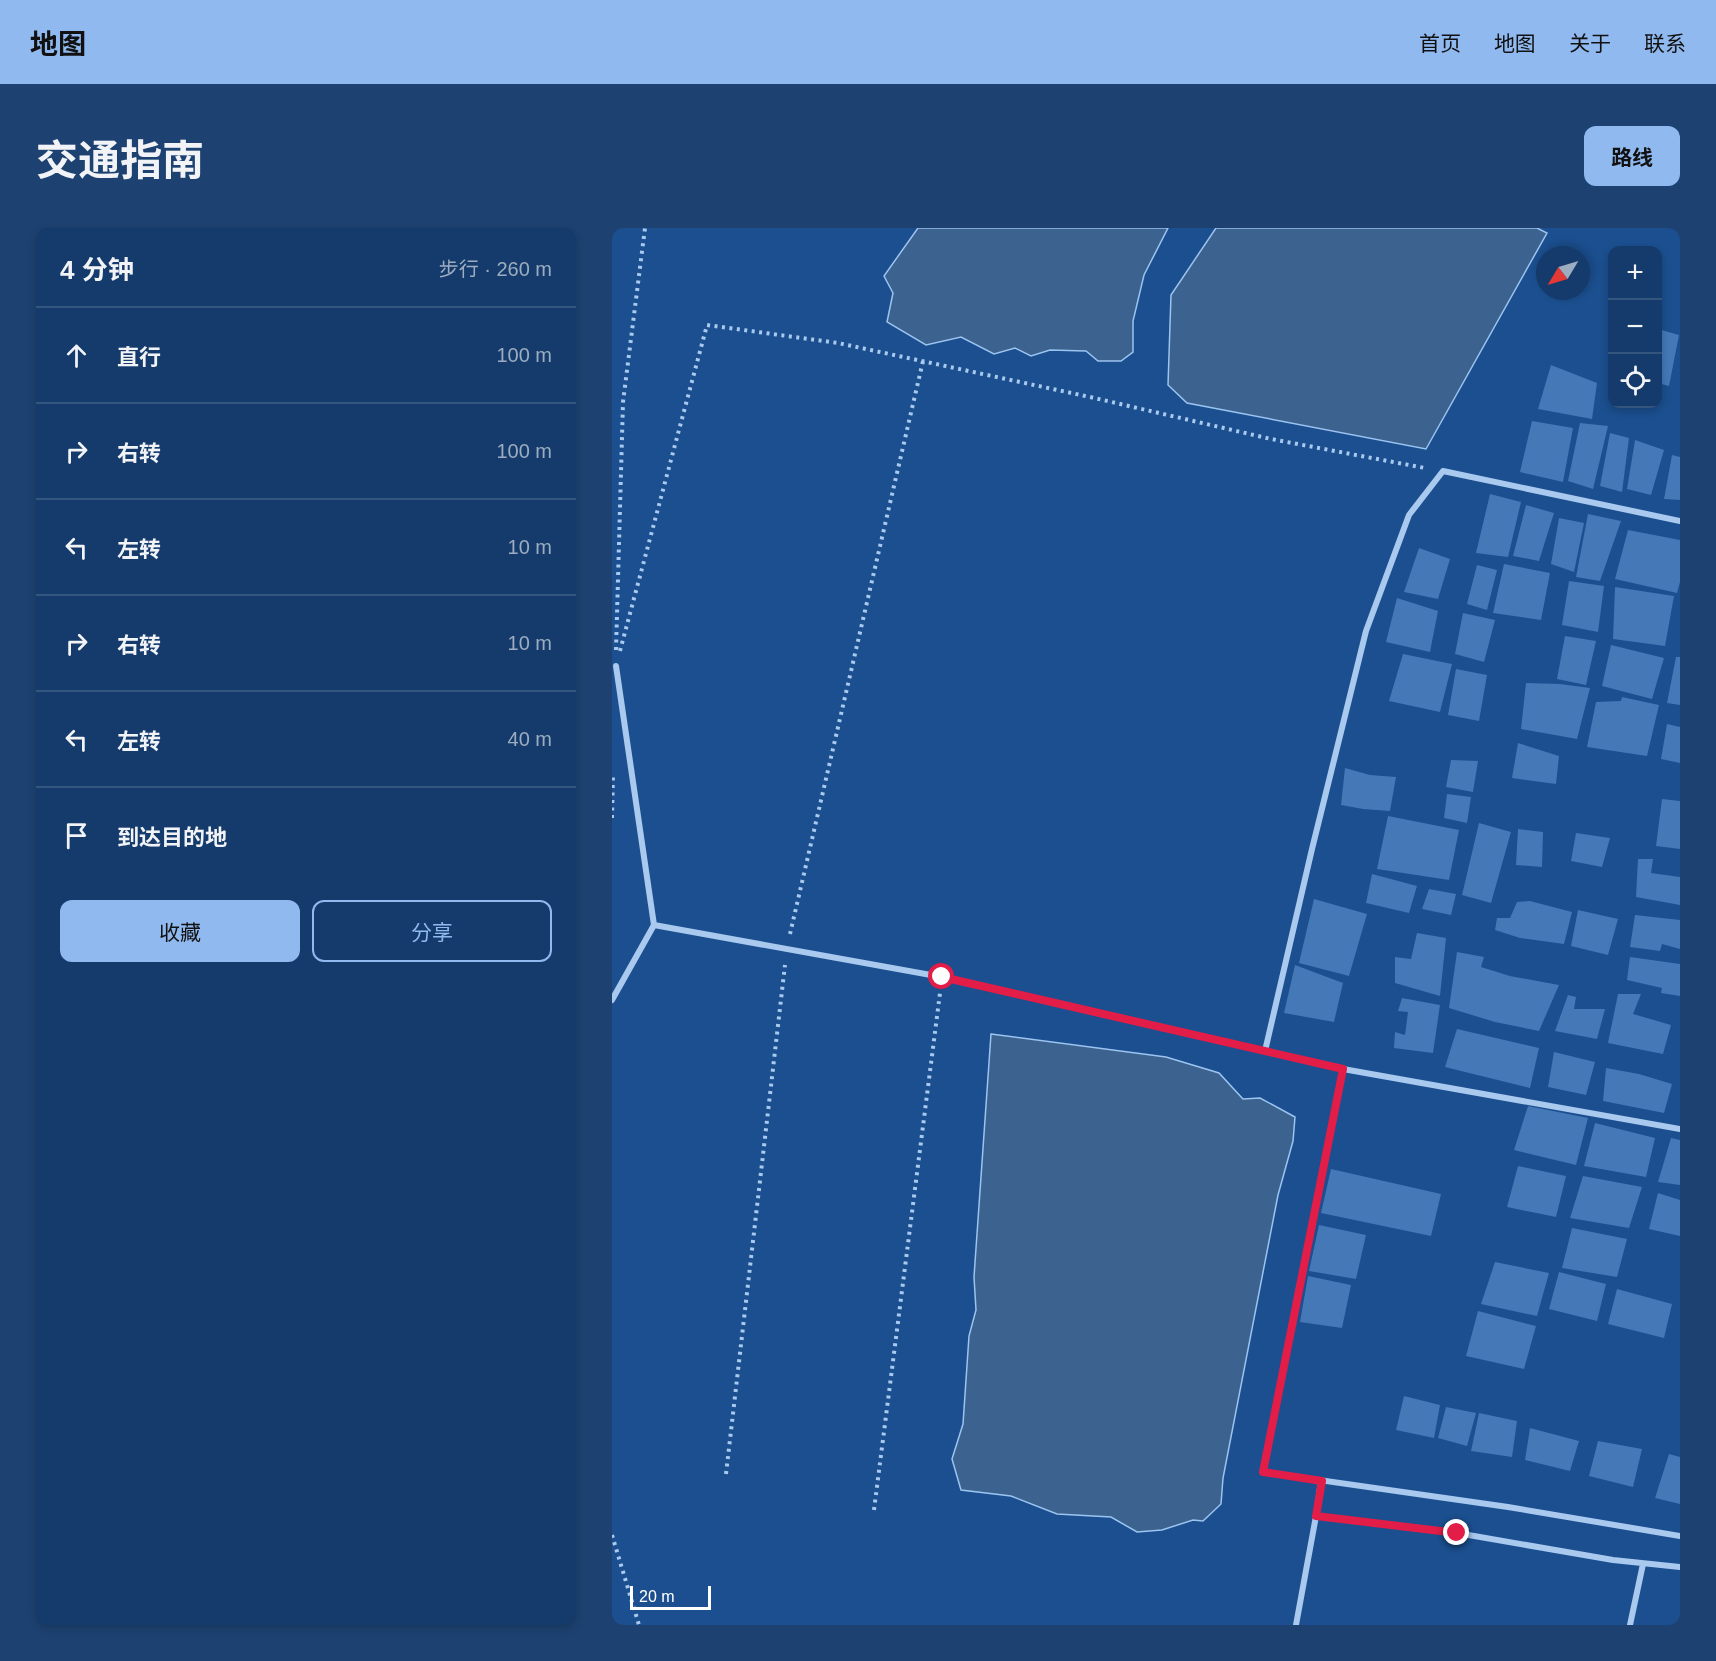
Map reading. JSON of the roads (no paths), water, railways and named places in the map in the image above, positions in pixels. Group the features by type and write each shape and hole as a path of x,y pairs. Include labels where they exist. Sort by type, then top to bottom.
{"street":[{"path":"1265,1051 1311,849 1366,631 1409,515 1443,471 1680,521"},
{"path":"612,1000 654,925 616,666"},
{"path":"654,925 942,977 1343,1069 1680,1129"},
{"path":"1343,1069 1263,1472 1508,1507 1680,1536"},
{"path":"1296,1625 1322,1481"},
{"path":"1316,1516 1457,1533 1613,1560 1680,1567"},
{"path":"1630,1625 1643,1563"}],"water":[{"path":"918,228 1168,228 1144,275 1133,321 1133,352 1121,361 1098,361 1086,351 1050,350 1031,356 1015,348 994,354 961,337 926,345 887,322 893,293 884,276"},
{"path":"1216,228 1537,228 1547,233 1540,246 1536,246 1536,253 1426,449 1187,403 1168,385 1171,295"},
{"path":"991,1034 1166,1057 1219,1073 1243,1099 1260,1098 1295,1117 1293,1141 1278,1195 1223,1478 1221,1504 1203,1521 1193,1520 1162,1530 1137,1532 1111,1517 1057,1514 1011,1496 961,1490 952,1459 963,1424 969,1336 976,1310 974,1277"}]}
